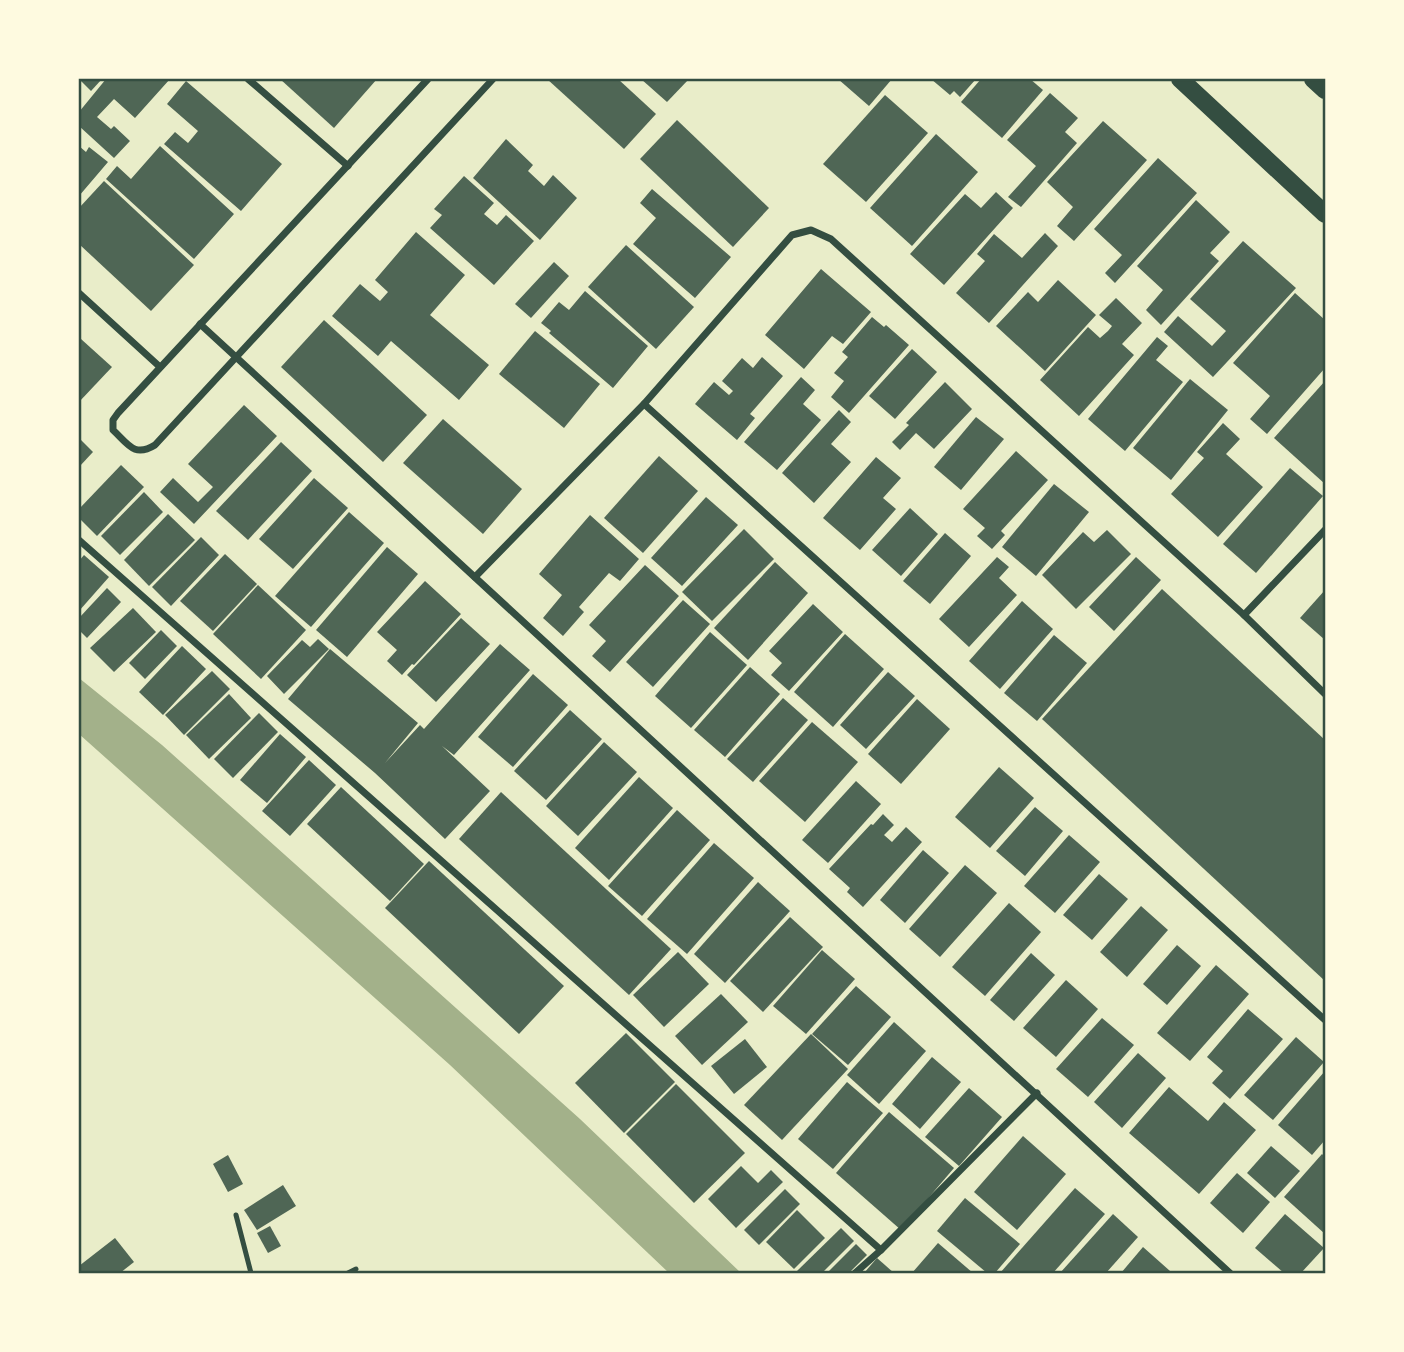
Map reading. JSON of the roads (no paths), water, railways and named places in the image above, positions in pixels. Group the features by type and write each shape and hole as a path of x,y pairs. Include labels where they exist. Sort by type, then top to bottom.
{"main road":[{"path":"1180,79 1325,214"},
{"path":"1313,79 1325,90"}],"street":[{"path":"248,79 348,166"},
{"path":"428,79 113,420 113,430 130,447 139,451 155,445 493,79"},
{"path":"475,577 644,404 792,236 811,230 831,239 1244,615 1325,694"},
{"path":"79,293 160,367"},
{"path":"200,324 1230,1273"},
{"path":"644,404 1325,1020"},
{"path":"1244,615 1325,530"},
{"path":"79,540 881,1250"},
{"path":"855,1273 1037,1093"}],"lane":[{"path":"236,1215 251,1273"},
{"path":"348,1273 356,1269"}]}
